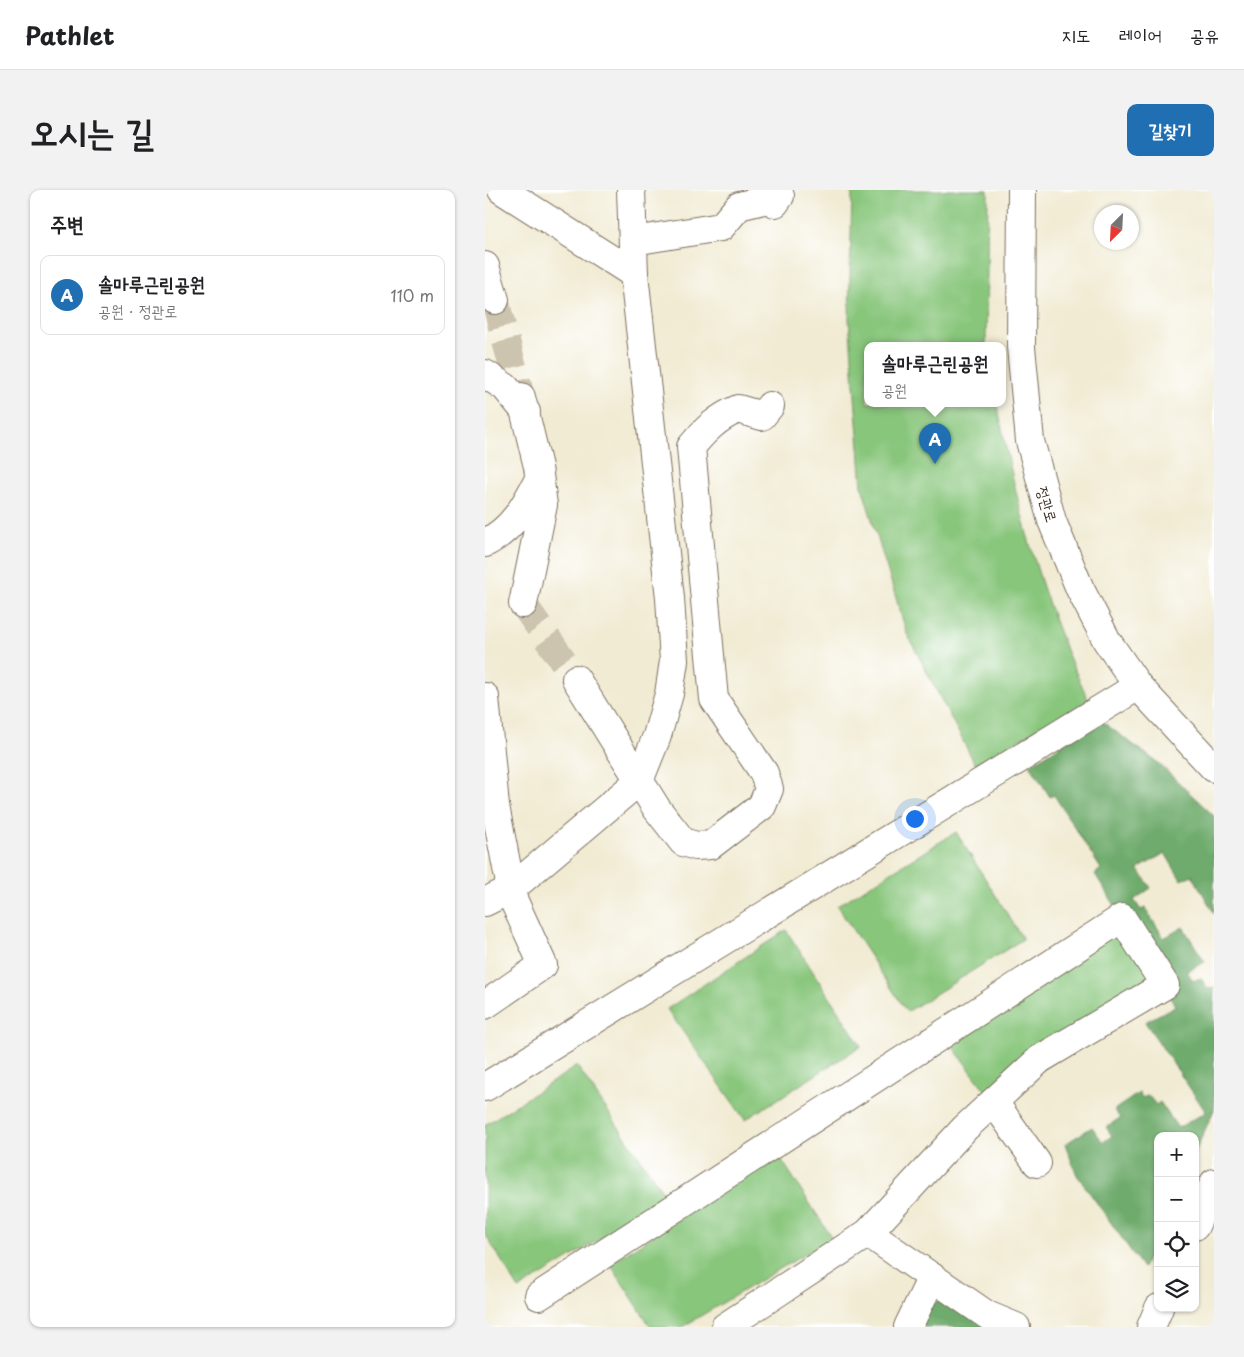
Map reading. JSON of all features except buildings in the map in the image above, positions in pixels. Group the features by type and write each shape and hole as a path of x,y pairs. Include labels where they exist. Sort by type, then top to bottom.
{"street":[{"path":"502,190 635,274"},
{"path":"485,902 511,889 639,780 657,736 669,694 674,661 670,598 635,274 631,190"},
{"name":"정관로","path":"1022,190 1021,347 1030,441 1052,521 1080,589 1107,641 1138,686 1214,768"},
{"path":"633,241 721,227 739,206 780,196 775,203"},
{"path":"485,266 495,300"},
{"path":"485,374 505,387 524,404 539,479 543,506 523,604"},
{"path":"576,679 657,809 683,842 696,846 711,845 762,806 769,789 764,773 714,699 691,447 707,427 725,415 738,409 761,416 770,406"},
{"path":"485,543 496,538 519,518 539,479"},
{"path":"485,1087 1138,686"},
{"path":"485,696 495,806 513,899 543,965 485,1006"},
{"path":"539,1296 1122,918 1165,984 1040,1059 965,1128 867,1233 725,1327"},
{"path":"994,1102 1037,1163"},
{"path":"1197,1222 1214,1183"},
{"path":"867,1233 987,1315 1016,1327"},
{"path":"909,1327 932,1277"},
{"path":"1151,1327 1157,1312"}],"green space":[{"path":"852,190 988,190 986,342 864,342 864,407 998,407 1009,462 1031,549 1067,651 1089,701 975,764 907,634 862,487 849,319"},
{"path":"1100,720 1157,762 1214,816 1214,913 1192,875 1181,880 1165,853 1138,869 1151,888 1134,900 1141,910 1145,908 1164,938 1183,927 1205,962 1187,971 1193,981 1201,978 1207,989 1214,987 1214,1110 1199,1143 1199,1132 1154,1132 1154,1244 1143,1268 1077,1175 1065,1144 1092,1127 1103,1142 1112,1136 1106,1127 1120,1118 1114,1110 1139,1093 1143,1098 1148,1095 1156,1105 1160,1102 1178,1128 1206,1112 1145,1022 1175,1006 1165,985 1095,874 1101,869 1054,795 1050,797 1030,765"},
{"path":"956,832 1023,939 907,1012 837,906"},
{"path":"1122,918 1165,985 994,1102 943,1034"},
{"path":"786,930 861,1046 745,1120 667,1009"},
{"path":"577,1066 667,1198 519,1289 485,1234 485,1125"},
{"path":"778,1154 832,1238 682,1327 651,1327 610,1264"},
{"path":"942,1300 996,1327 918,1327 929,1304"}],"tunnel":[{"path":"495,300 521,397"},
{"path":"523,604 576,679"}],"place":[{"name":"솔마루근린공원","path":"935,464"}]}
